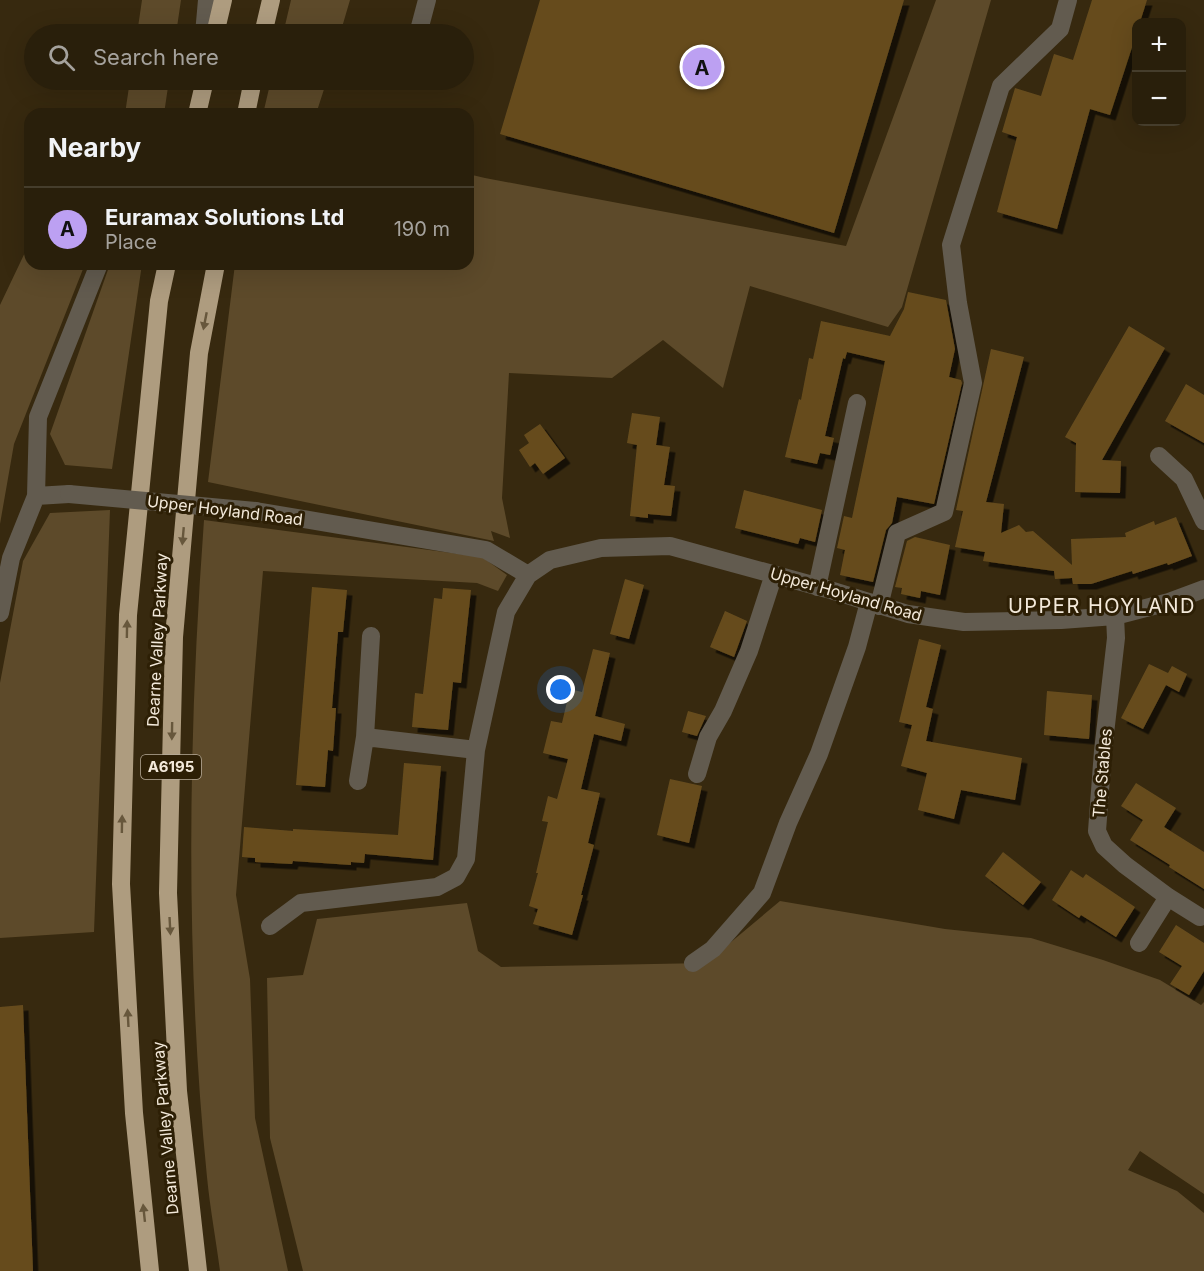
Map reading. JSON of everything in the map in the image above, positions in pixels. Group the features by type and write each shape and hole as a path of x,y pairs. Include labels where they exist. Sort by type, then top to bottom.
{"highway":[{"path":"217,24 223,0"},
{"path":"265,24 271,0"},
{"path":"198,108 201,90"},
{"path":"247,108 252,90"},
{"name":"Dearne Valley Parkway","path":"150,1271 134,1113 121,884 128,615 159,302 166,270"},
{"name":"Dearne Valley Parkway","path":"198,1271 178,1091 168,893 174,637 199,352 215,270"}],"street":[{"path":"205,24 207,0"},
{"path":"421,24 427,0"},
{"path":"693,963 713,949 762,892 788,823 819,754 874,604 897,533 944,512 973,382 958,303 951,245 1001,86 1059,28 1068,0"},
{"path":"0,613 12,558 36,496 38,417 97,270"},
{"path":"817,586 857,403"},
{"path":"1159,456 1184,479 1204,521"},
{"name":"Upper Hoyland Road","path":"36,496 69,494 256,511 486,549 528,575"},
{"name":"Upper Hoyland Road","path":"270,927 301,903 437,887 456,877 466,859 477,750 506,612 528,575 550,560 601,548 670,546 817,586 908,614 964,622 1061,620 1115,616 1169,602 1204,588"},
{"path":"697,774 708,737 723,711 749,651 774,574"},
{"name":"The Stables","path":"1115,616 1116,638 1103,751 1097,831 1104,846 1125,865 1200,917"},
{"path":"358,781 364,737 371,636"},
{"path":"364,737 477,750"},
{"path":"1139,943 1168,897"}],"shaded area":[{"path":"142,0 181,0 177,24 138,24"},
{"path":"291,0 350,0 343,24 285,24"},
{"path":"936,0 991,0 902,307 888,327 750,286 723,388 663,340 612,378 509,373 502,498 510,538 491,531 494,541 208,482 234,270 474,270 474,175 846,246"},
{"path":"129,90 168,90 165,108 126,108"},
{"path":"269,90 324,90 318,108 264,108"},
{"path":"24,255 24,270 83,270 14,444 0,524 0,305"},
{"path":"108,270 141,270 112,469 65,465 50,434"},
{"path":"110,510 94,932 0,938 0,683 23,561 50,513"},
{"path":"204,520 482,557 507,575 498,591 477,583 263,571 236,895 250,979 255,1118 288,1271 220,1271 208,1189 195,1013 191,848 195,684"},
{"path":"780,901 945,929 1031,938 1160,980 1201,1005 1204,1002 1204,1194 1140,1151 1128,1170 1177,1191 1204,1213 1204,1271 303,1271 270,1138 267,978 303,975 317,919 467,903 478,951 501,967 706,963"}],"building":[{"path":"540,0 904,0 834,233 500,134"},
{"path":"1092,0 1147,0 1141,18 1132,18 1132,47 1110,115 1090,109 1057,229 997,212 1017,137 1002,132 1015,88 1041,96 1054,54 1073,60"},
{"path":"908,292 946,300 955,349 949,377 961,380 962,383 934,504 897,497 892,523 886,530 873,582 840,575 845,550 837,548 844,516 852,518 885,361 847,352 845,359 843,358 825,436 834,438 830,455 820,453 817,464 785,457 799,399 801,400 809,358 813,359 821,321 890,336 904,309"},
{"path":"1129,326 1165,348 1102,460 1121,461 1120,493 1075,492 1076,443 1065,437"},
{"path":"991,349 1024,357 986,502 1004,504 1001,533 1019,525 1026,532 1033,531 1072,565 1071,539 1126,537 1125,533 1154,521 1155,525 1176,517 1192,556 1168,565 1167,563 1133,574 1132,571 1091,584 1073,584 1072,578 1055,579 1054,571 983,561 985,552 955,547 963,511 956,510"},
{"path":"1186,384 1204,395 1204,443 1165,421"},
{"path":"632,413 660,417 656,445 670,447 664,485 675,486 671,516 648,514 648,518 630,516 637,445 627,443"},
{"path":"540,424 565,458 543,474 535,463 530,467 519,450 529,443 524,435"},
{"path":"744,490 822,510 815,542 800,538 798,544 735,528"},
{"path":"915,537 950,545 940,595 921,591 920,598 901,594 902,588 895,587 907,541"},
{"path":"625,579 644,585 629,639 610,634"},
{"path":"312,587 347,590 343,632 338,632 332,708 336,708 333,751 328,750 325,787 296,785"},
{"path":"443,588 471,590 461,683 453,682 448,730 412,727 415,693 423,694 434,598 442,599"},
{"path":"725,611 747,621 734,657 710,647"},
{"path":"919,639 941,645 926,707 933,709 926,741 1022,758 1015,800 961,790 954,819 918,810 927,773 901,766 912,725 899,722"},
{"path":"593,649 610,653 595,716 625,724 621,741 594,734 581,789 600,793 588,843 594,845 572,935 533,924 538,909 529,906 548,822 542,821 548,796 557,799 568,759 543,753 551,721 562,723 570,689 582,692"},
{"path":"1149,664 1168,673 1172,666 1187,674 1179,692 1166,685 1143,729 1121,718"},
{"path":"1047,691 1092,695 1089,739 1044,735"},
{"path":"688,711 706,716 697,736 682,732"},
{"path":"404,763 441,766 433,860 365,854 364,863 351,862 351,865 293,861 292,864 255,862 255,858 242,857 244,827 398,835"},
{"path":"670,779 702,786 689,843 657,835"},
{"path":"1136,783 1176,808 1164,827 1204,852 1204,889 1130,840 1143,820 1121,806"},
{"path":"1003,852 1041,882 1023,905 985,876"},
{"path":"1071,870 1083,878 1086,874 1135,907 1116,937 1081,915 1079,918 1052,900"},
{"path":"1176,925 1204,943 1204,971 1189,995 1170,984 1182,966 1159,952"},
{"path":"23,1005 33,1271 0,1271 0,1007"}],"place":[{"name":"Euramax Solutions Ltd","path":"702,67"}],"district":[{"name":"UPPER HOYLAND","path":"1102,606"}]}
